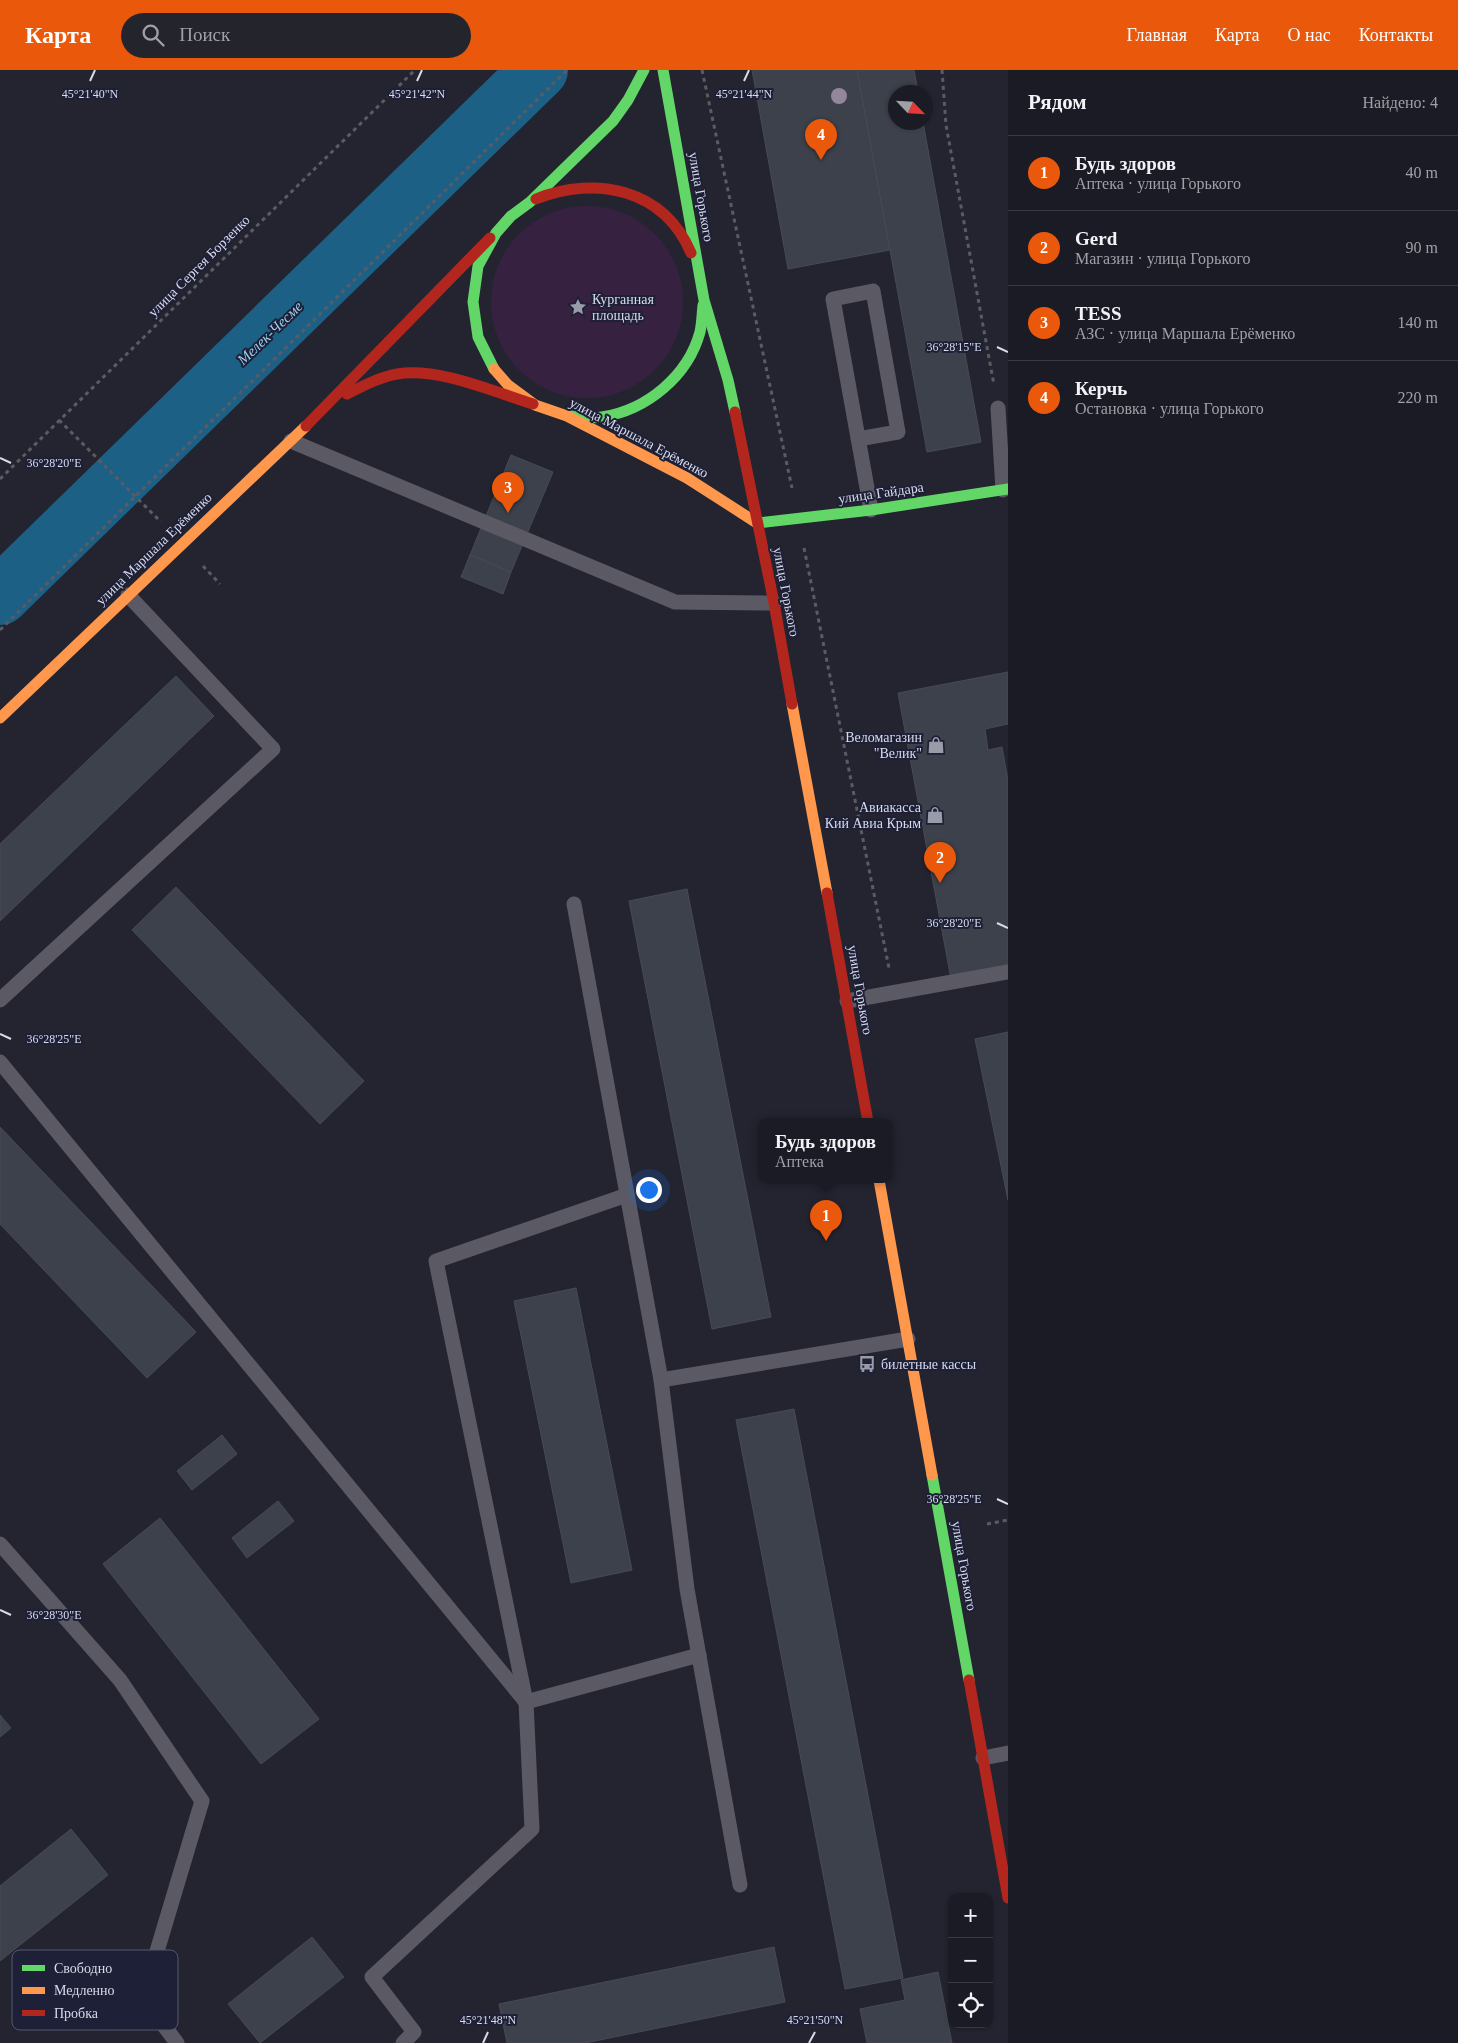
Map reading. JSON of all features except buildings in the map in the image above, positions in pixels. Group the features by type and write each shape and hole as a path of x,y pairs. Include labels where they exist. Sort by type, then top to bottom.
{"main road":[{"name":"улица Маршала Ерёменко","path":"0,718 291,441 511,216 530,202 613,121 628,100 644,70"},
{"name":"улица Горького","path":"663,70 704,300 728,380 774,604 867,1118"},
{"path":"530,202 550,193 570,188 591,186 612,188 632,194 666,216 680,231 698,266"},
{"path":"496,233 478,266 473,302 478,337 498,374 508,385 535,405"},
{"path":"567,416 601,417 634,408 663,390 686,365 699,334 704,300"},
{"name":"улица Маршала Ерёменко","path":"330,403 374,381 406,373 437,376 567,416 687,478 757,523"},
{"name":"улица Гайдара","path":"757,523 871,510 1006,490"},
{"name":"улица Горького","path":"880,1183 1008,1898"}],"lane":[{"path":"858,439 898,432 873,292 833,299 858,439 871,510"},
{"path":"998,408 1006,490"},
{"path":"291,441 675,602 774,604"},
{"path":"0,1000 273,749 128,595"},
{"path":"574,904 661,1380 686,1589 740,1884"},
{"path":"847,1001 1008,972"},
{"path":"0,1062 526,1702"},
{"path":"403,2043 414,2032 372,1977 532,1829 526,1702 436,1261 627,1194"},
{"path":"661,1380 908,1339"},
{"path":"0,1544 120,1680 202,1801 157,1950"},
{"path":"526,1702 699,1655"},
{"path":"983,1758 1008,1753"},
{"path":"167,2030 177,2043"}],"path":[{"name":"улица Сергея Борзенко","path":"0,479 415,70"},
{"path":"0,630 567,70"},
{"path":"702,70 798,518 894,994"},
{"path":"942,70 946,125 998,408"},
{"path":"59,420 136,496"},
{"path":"988,1524 1008,1520"}],"shaded area":[{"path":"587,206 606,208 624,214 655,234 675,265 681,283 683,302 681,321 675,339 655,370 624,390 606,396 587,398 568,396 550,390 519,370 499,339 493,321 491,302 493,283 499,265 519,234 550,214 568,208"}],"waterway":[{"name":"Мелек-Чесме","path":"0,596 539,70"}],"traffic: fast":[{"path":"494,369 478,337 473,302 478,266 496,233 511,216 530,202 613,121 628,100 644,70"},
{"path":"663,70 704,300 728,380 735,412"},
{"path":"571,416 586,418 602,417 619,413 650,399 676,376 686,363 700,332 703,305"},
{"path":"757,523 871,510 1008,489"},
{"path":"932,1475 969,1680"}],"traffic: slow":[{"path":"494,369 508,385 535,405 567,416 687,478 757,523"},
{"path":"0,718 306,426"},
{"path":"792,704 827,893"},
{"path":"880,1183 932,1475"}],"traffic: jam":[{"path":"536,199 582,188 626,193 646,201 664,214 679,231 691,253"},
{"path":"306,426 490,238"},
{"path":"347,394 384,377 413,373 448,377 533,404"},
{"path":"735,412 774,603 792,704"},
{"path":"827,893 867,1118"},
{"path":"969,1680 1008,1898"}],"place":[{"name":"Керчь","path":"821,160"},
{"name":"Курганная площадь","path":"578,307"},
{"name":"TESS","path":"508,513"},
{"name":"Веломагазин \"Велик\"","path":"936,745"},
{"name":"Авиакасса Кий Авиа Крым","path":"935,815"},
{"name":"Gerd","path":"940,883"},
{"name":"Будь здоров","path":"826,1241"},
{"name":"билетные кассы","path":"867,1364"}]}
